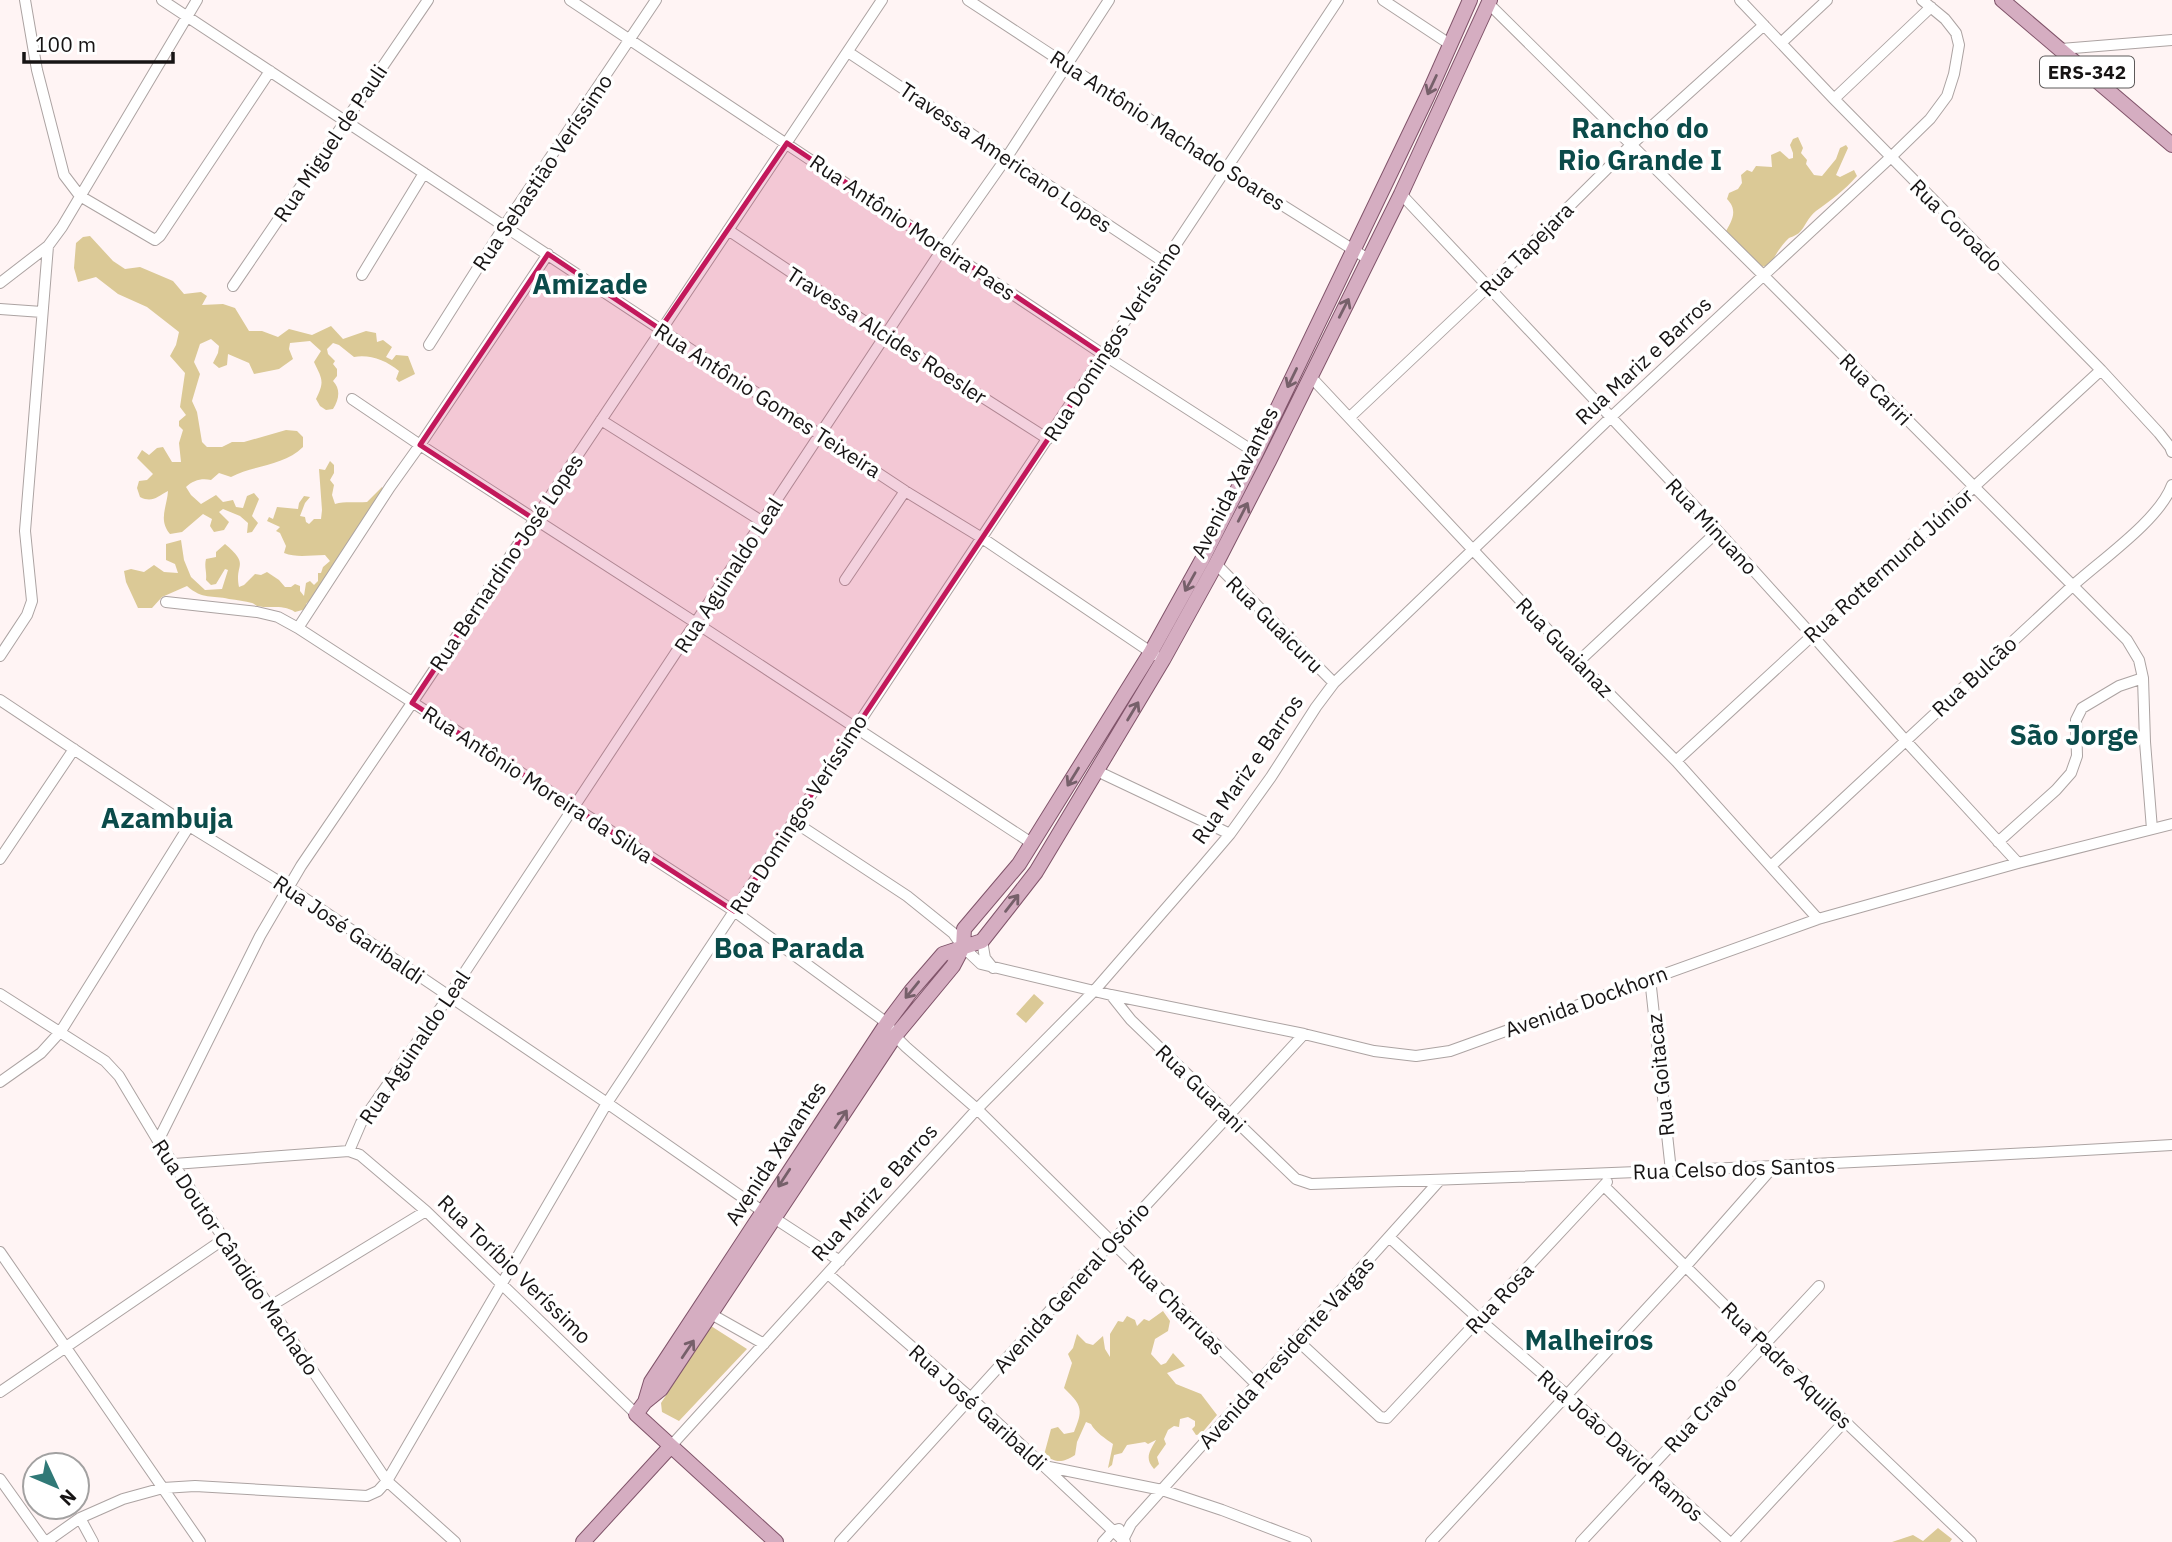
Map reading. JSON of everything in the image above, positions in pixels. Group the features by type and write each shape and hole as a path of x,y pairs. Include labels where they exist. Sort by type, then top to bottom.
{"main road":[{"name":"Avenida Xavantes","path":"636,1415 645,1402 661,1389 711,1314 768,1214 887,1023 911,990 943,954 982,941 1036,872 1097,771 1157,656 1256,453 1470,0"},
{"name":"ERS-342","path":"2001,0 2172,145"},
{"name":"Avenida Xavantes","path":"645,1402 651,1382 768,1214 895,1036 953,967 962,947 964,929 1033,844 1216,564 1401,194 1489,2"},
{"name":"Rua Toríbio Veríssimo","path":"636,1415 776,1542"},
{"name":"Rua Mariz e Barros","path":"583,1542 670,1447"}],"street":[{"path":"25,0 37,70 64,175 80,196 155,240 270,71"},
{"name":"Rua Antônio Gomes Teixeira","path":"162,0 905,491 982,538 1157,656"},
{"path":"0,284 47,246 62,227 197,0"},
{"name":"Rua Miguel de Pauli","path":"233,286 428,0"},
{"name":"Rua Antônio Moreira Paes","path":"570,0 1256,453"},
{"name":"Rua Sebastião Veríssimo","path":"429,345 505,225 656,0"},
{"name":"Rua Bernardino José Lopes","path":"158,1141 260,936 288,887 882,0"},
{"name":"Rua Antônio Machado Soares","path":"968,0 986,5 1067,64 1225,169 1368,259"},
{"name":"Rua Aguinaldo Leal","path":"349,1151 361,1123 449,996 885,335 1007,158 1109,0"},
{"name":"Rua Domingos Veríssimo","path":"387,1481 607,1102 1338,0"},
{"path":"1383,0 1451,45"},
{"name":"Rua Coroado","path":"1740,0 1752,6 1764,25 1834,99 2101,370 2159,432 2172,452"},
{"path":"1782,43 1827,0"},
{"name":"Rua Cariri","path":"1489,2 2127,640 2139,660 2143,678 2152,829"},
{"path":"1834,99 1927,4"},
{"name":"Rua Mariz e Barros","path":"670,1447 977,1109 1094,991 1230,834 1334,683 1610,418 1891,158 1930,118 1947,96 1959,45 1952,27 1927,4"},
{"name":"Rua Tapejara","path":"1350,417 1489,286 1631,145 1764,25"},
{"path":"2061,49 2172,40"},
{"name":"Travessa Americano Lopes","path":"848,52 1164,262"},
{"path":"362,275 424,173"},
{"name":"Rua Minuano","path":"1401,194 1718,531 2018,863"},
{"name":"Travessa Alcides Roesler","path":"728,230 1048,439"},
{"path":"0,656 27,615 32,601 25,531 47,246"},
{"path":"298,628 548,254"},
{"path":"0,309 42,312"},
{"name":"Rua Rottermund Júnior","path":"1676,761 2101,370"},
{"name":"Rua Guaianaz","path":"1310,376 1578,662 1676,761 1818,919"},
{"path":"352,399 1033,844"},
{"path":"601,420 763,522"},
{"name":"Rua Bulcão","path":"1771,866 1905,740 2157,512 2168,497 2172,485"},
{"path":"845,580 905,491"},
{"path":"1578,662 1718,531"},
{"name":"Rua Guaicuru","path":"1216,564 1334,683"},
{"name":"Rua Antônio Moreira da Silva","path":"166,602 257,612 278,617 298,628 734,911 887,1023"},
{"path":"1998,842 2071,773 2077,756 2076,720 2082,708 2119,686 2143,678"},
{"name":"Rua José Garibaldi","path":"0,700 189,826 288,887 840,1261"},
{"path":"0,859 74,750"},
{"path":"1097,771 1230,834"},
{"name":"Avenida Dockhorn","path":"793,821 907,896 953,933 962,947 981,964 1111,995 1374,1051 1416,1056 1450,1051 1818,919 2018,863 2172,824"},
{"path":"0,1082 41,1053 61,1031 189,826"},
{"path":"982,941 985,958 993,968"},
{"name":"Rua Goitacaz","path":"1650,978 1671,1171"},
{"name":"Rua Doutor Cândido Machado","path":"0,993 61,1031 112,1068 223,1239 387,1481 454,1542"},
{"name":"Rua Guarani","path":"1111,995 1131,1020 1296,1180"},
{"name":"Rua Charruas","path":"887,1023 895,1036 977,1109 1257,1385"},
{"name":"Avenida General Osório","path":"840,1542 1304,1034"},
{"name":"Rua Celso dos Santos","path":"1296,1180 1311,1184 1671,1171 1928,1160 2172,1145"},
{"path":"174,1164 349,1151"},
{"name":"Rua Toríbio Veríssimo","path":"349,1151 360,1154 426,1211 636,1415"},
{"path":"1432,1542 1686,1266 1774,1166"},
{"name":"Rua Rosa","path":"1297,1340 1380,1417 1387,1418 1616,1172"},
{"name":"Avenida Presidente Vargas","path":"1123,1541 1131,1524 1440,1180"},
{"name":"Rua Padre Aquiles","path":"1604,1186 1971,1542"},
{"path":"270,1307 426,1211"},
{"name":"Rua João David Ramos","path":"1389,1237 1731,1542"},
{"path":"0,1392 223,1239"},
{"path":"0,1252 200,1542"},
{"name":"Rua José Garibaldi","path":"828,1274 971,1398 1123,1541"},
{"name":"Rua Cravo","path":"1581,1542 1819,1286"},
{"path":"711,1314 764,1344"},
{"path":"1731,1542 1845,1421"},
{"path":"1042,1465 1161,1490 1306,1542"},
{"path":"0,1479 46,1542 76,1521"},
{"path":"91,1513 123,1499 163,1488 195,1486 367,1496 378,1491 387,1481"},
{"path":"82,1521 93,1542"},
{"name":"Avenida Presidente Vargas","path":"1103,1542 1113,1531 1131,1524"}],"highlighted area":[{"path":"787,143 1104,355 734,911 412,703 534,519 420,445 548,254 660,329"}],"shaded area":[{"path":"1798,137 1803,148 1801,153 1814,175 1822,176 1836,159 1840,148 1846,145 1848,148 1836,175 1840,177 1854,170 1857,176 1813,213 1799,233 1786,241 1770,265 1761,267 1725,233 1733,212 1727,199 1729,193 1738,189 1742,183 1741,175 1747,170 1752,172 1756,166 1772,167 1771,155 1780,151 1789,159 1793,158 1790,145 1793,139"},
{"path":"90,236 113,261 125,269 140,267 173,281 184,294 201,292 207,296 202,305 223,304 235,308 249,331 262,331 278,337 289,329 312,335 331,326 343,339 366,331 376,333 377,342 383,340 392,347 386,357 392,360 396,355 408,356 415,374 399,382 396,379 399,371 389,364 371,357 354,357 333,343 327,349 337,369 337,376 333,381 338,395 333,409 326,410 316,399 321,380 314,362 321,351 310,341 290,343 293,359 279,369 254,374 249,363 228,354 227,365 219,368 213,363 219,346 211,339 200,344 194,362 200,374 192,401 197,412 202,442 207,447 222,447 232,442 244,442 286,430 297,431 303,437 303,447 278,462 231,477 219,473 211,480 198,480 186,487 201,504 216,495 223,502 233,500 236,507 243,508 247,496 254,493 259,499 252,516 258,523 252,532 247,533 248,523 240,516 223,509 219,512 229,522 224,530 214,532 210,526 212,519 203,514 182,532 170,534 164,524 168,491 151,499 140,497 137,488 139,481 147,480 153,474 137,458 142,450 149,455 157,448 163,447 172,462 181,462 179,443 183,430 179,421 186,415 180,407 185,373 170,356 179,332 147,307 118,294 96,277 78,282 74,268 76,243 83,237"},
{"path":"330,461 334,465 330,480 334,485 332,495 335,504 367,502 382,487 384,490 315,596 306,604 306,609 295,612 285,608 257,606 203,595 187,586 162,597 152,608 138,608 124,571 131,569 144,572 154,565 164,572 178,573 175,564 166,560 166,544 181,540 184,560 191,577 205,590 222,589 228,570 225,569 216,584 211,585 206,580 205,562 206,559 216,557 216,552 225,544 240,561 239,587 255,574 267,572 285,587 295,584 300,586 304,596 306,583 310,581 314,585 318,581 318,573 321,573 330,561 325,555 299,556 284,553 286,546 280,533 276,531 280,527 267,521 269,517 273,519 277,507 298,509 304,496 310,497 300,516 305,517 309,524 314,519 321,519 319,469 325,470"},
{"path":"1034,994 1044,1003 1026,1023 1016,1014"},
{"path":"1163,1311 1170,1321 1168,1331 1155,1339 1151,1354 1161,1365 1166,1363 1173,1353 1185,1366 1167,1373 1176,1384 1201,1394 1217,1415 1201,1434 1196,1435 1192,1429 1195,1421 1188,1417 1180,1419 1179,1427 1174,1426 1168,1430 1164,1439 1166,1444 1157,1457 1159,1464 1154,1469 1149,1458 1156,1440 1148,1444 1145,1442 1127,1445 1122,1453 1114,1455 1112,1465 1108,1468 1113,1444 1086,1422 1077,1442 1075,1455 1060,1461 1044,1455 1051,1429 1058,1427 1064,1434 1074,1432 1079,1417 1077,1403 1064,1388 1072,1363 1068,1354 1077,1334 1086,1343 1093,1345 1103,1336 1105,1349 1110,1357 1110,1334 1118,1321 1123,1322 1127,1316 1135,1320 1137,1326 1144,1319 1149,1321"},
{"path":"711,1326 747,1349 679,1421 662,1412 661,1403"},
{"path":"1938,1528 1952,1539 1950,1542 1892,1542 1913,1535 1923,1541"}],"district":[{"name":"Rancho do Rio Grande I","path":"1640,143"},
{"name":"Amizade","path":"590,283"},
{"name":"São Jorge","path":"2074,734"},
{"name":"Azambuja","path":"167,817"},
{"name":"Boa Parada","path":"789,947"},
{"name":"Malheiros","path":"1589,1339"}]}
